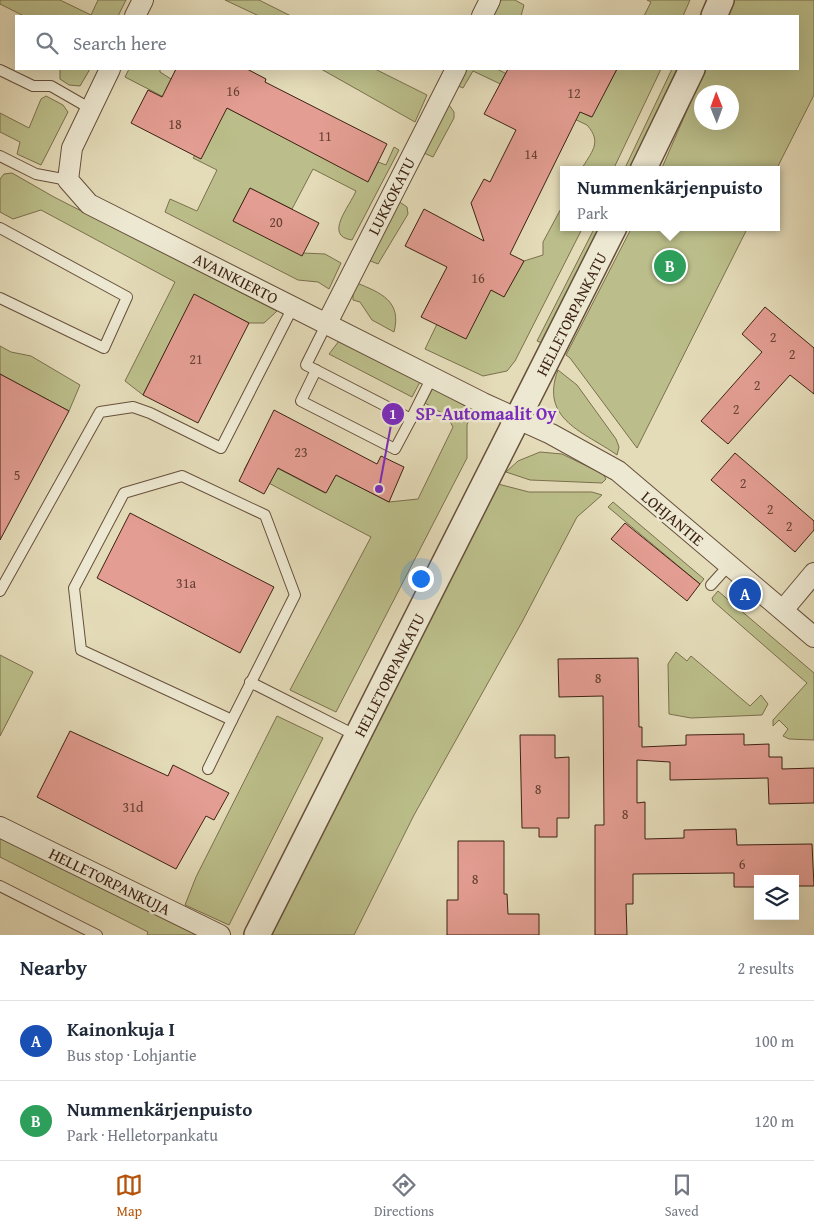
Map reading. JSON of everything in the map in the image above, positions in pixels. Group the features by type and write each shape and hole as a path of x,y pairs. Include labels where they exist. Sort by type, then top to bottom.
{"street":[{"path":"136,15 143,0"},
{"path":"482,15 490,0"},
{"path":"714,15 721,0"},
{"path":"68,180 72,148 110,70"},
{"name":"LUKKOKATU","path":"326,323 455,70"},
{"path":"645,166 692,70"},
{"name":"AVAINKIERTO","path":"68,180 89,204 519,419"},
{"name":"HELLETORPANKATU","path":"257,935 519,419 612,231"},
{"name":"LOHJANTIE","path":"519,419 588,453 618,471 814,636"},
{"path":"783,610 814,573"},
{"name":"HELLETORPANKUJA","path":"0,827 220,935"}],"lane":[{"path":"0,70 33,86 51,86 90,109"},
{"path":"0,156 36,174 68,180"},
{"path":"0,228 127,297 104,348 0,298"},
{"path":"0,590 100,412 132,407 150,413 221,448 293,307"},
{"path":"326,323 306,365 411,419"},
{"path":"316,370 301,401 395,449 432,377"},
{"path":"208,769 294,595 265,515 182,476 124,493 74,588 81,650 232,720"},
{"path":"711,585 729,564"},
{"path":"250,682 358,737"},
{"path":"0,886 97,935"}],"green space":[{"path":"0,0 60,0 91,15 22,15 0,4"},
{"path":"98,0 126,0 118,15 91,15"},
{"path":"225,0 259,0 289,15 257,15"},
{"path":"501,0 515,0 524,5 521,15 494,15"},
{"path":"647,0 690,0 683,15 644,15 651,2"},
{"path":"734,0 814,0 814,95 778,166 663,166 694,94 694,130 739,130 739,85 698,85 705,70 799,70 799,15 728,15"},
{"path":"60,70 89,70 80,86 69,85 60,79"},
{"path":"128,70 160,70 160,72 171,79 368,181 378,162 386,165 394,147 399,150 352,240 340,233 339,227 344,212 356,191 313,169 292,209 250,188 233,221 303,253 325,254 341,263 329,289 318,282 298,280 165,212 170,199 197,211 217,170 193,158 218,125 125,77"},
{"path":"323,70 377,70 427,95 415,122"},
{"path":"466,70 499,70 591,117 616,70 661,70 615,166 584,166 592,153 595,142 592,131 587,125 473,71 463,88 458,86"},
{"path":"672,70 677,70 631,166 626,166"},
{"path":"46,96 63,105 68,112 41,165 17,154 20,142 0,132 0,113 29,128 41,99"},
{"path":"449,105 454,112 454,118 433,157 424,153"},
{"path":"12,173 54,197 277,311 264,323 249,323 194,295 143,395 125,381 175,282 41,210 13,219 0,212 0,179 4,174"},
{"path":"398,201 407,207 408,214 378,264 368,260"},
{"path":"560,210 560,231 581,231 515,361 507,371 483,376 425,349 437,324 491,290 504,296 524,261 543,255 543,242"},
{"path":"593,231 598,231 542,343 537,341"},
{"path":"630,231 746,231 637,448 566,355"},
{"path":"357,283 388,300 395,313 394,332 372,320 360,302 353,300 353,289"},
{"path":"339,341 420,382 412,397 329,354"},
{"path":"0,346 11,352 31,356 80,385 69,411 0,374"},
{"path":"558,370 577,385 616,439 619,447 617,455 568,423 560,413 555,401 554,387"},
{"path":"433,388 472,410 467,425 467,458 336,712 290,690 371,537 244,470 252,455 325,493 336,475 389,502 418,499 453,427 447,416 425,403"},
{"path":"540,452 562,454 603,474 606,479 602,483 530,480 506,472 518,461"},
{"path":"498,484 529,492 592,492 602,495 577,517 522,622 414,815 354,935 271,935"},
{"path":"613,502 704,579 700,584 608,507"},
{"path":"718,591 814,673 814,740 789,739 783,736 788,729 779,720 773,726 773,720 807,683 713,601 712,598"},
{"path":"676,652 687,661 691,656 750,706 761,695 768,704 762,715 691,718 669,714 668,664"},
{"path":"0,655 33,672 0,736"},
{"path":"277,716 323,738 229,925 185,905 196,877"},
{"path":"0,837 205,935 147,935 148,932 0,857"}],"building":[{"path":"176,70 249,70 266,79 265,82 387,144 368,182 227,108 201,159 131,123 148,90 162,97"},
{"path":"507,70 616,70 592,117 580,112 510,254 524,261 504,297 491,290 466,339 421,317 447,267 405,246 424,209 484,241 471,203 484,179 490,182 516,130 484,114"},
{"path":"250,188 319,223 302,256 233,221"},
{"path":"194,294 249,323 198,423 143,395"},
{"path":"765,307 814,348 814,394 790,375 728,444 701,421 762,352 742,334"},
{"path":"0,374 69,411 0,540"},
{"path":"274,410 377,464 381,456 404,467 389,502 336,475 326,493 278,468 264,494 239,481"},
{"path":"735,453 814,521 814,530 795,552 711,480"},
{"path":"130,513 274,587 240,653 97,578"},
{"path":"625,523 700,584 687,601 611,539"},
{"path":"638,658 639,727 642,727 642,747 686,745 686,735 744,734 744,745 769,744 769,757 782,757 782,769 814,768 814,803 769,804 768,778 670,780 670,762 637,760 637,803 645,802 645,839 684,838 684,830 736,829 737,845 812,844 814,886 799,886 799,875 754,875 754,887 734,887 734,873 633,874 633,904 626,904 627,935 595,935 595,825 604,825 603,696 559,697 558,659"},
{"path":"70,731 168,776 173,765 229,793 214,820 206,816 176,869 37,797"},
{"path":"520,735 555,735 555,758 569,757 569,818 557,818 557,837 539,837 539,828 522,828"},
{"path":"458,841 504,841 504,894 507,894 508,914 539,914 539,935 447,935 447,900 458,900"}],"place":[{"name":"Nummenkärjenpuisto","path":"670,266"},
{"name":"SP-Automaalit Oy","path":"379,489"},
{"name":"Kainonkuja I","path":"745,594"}]}
